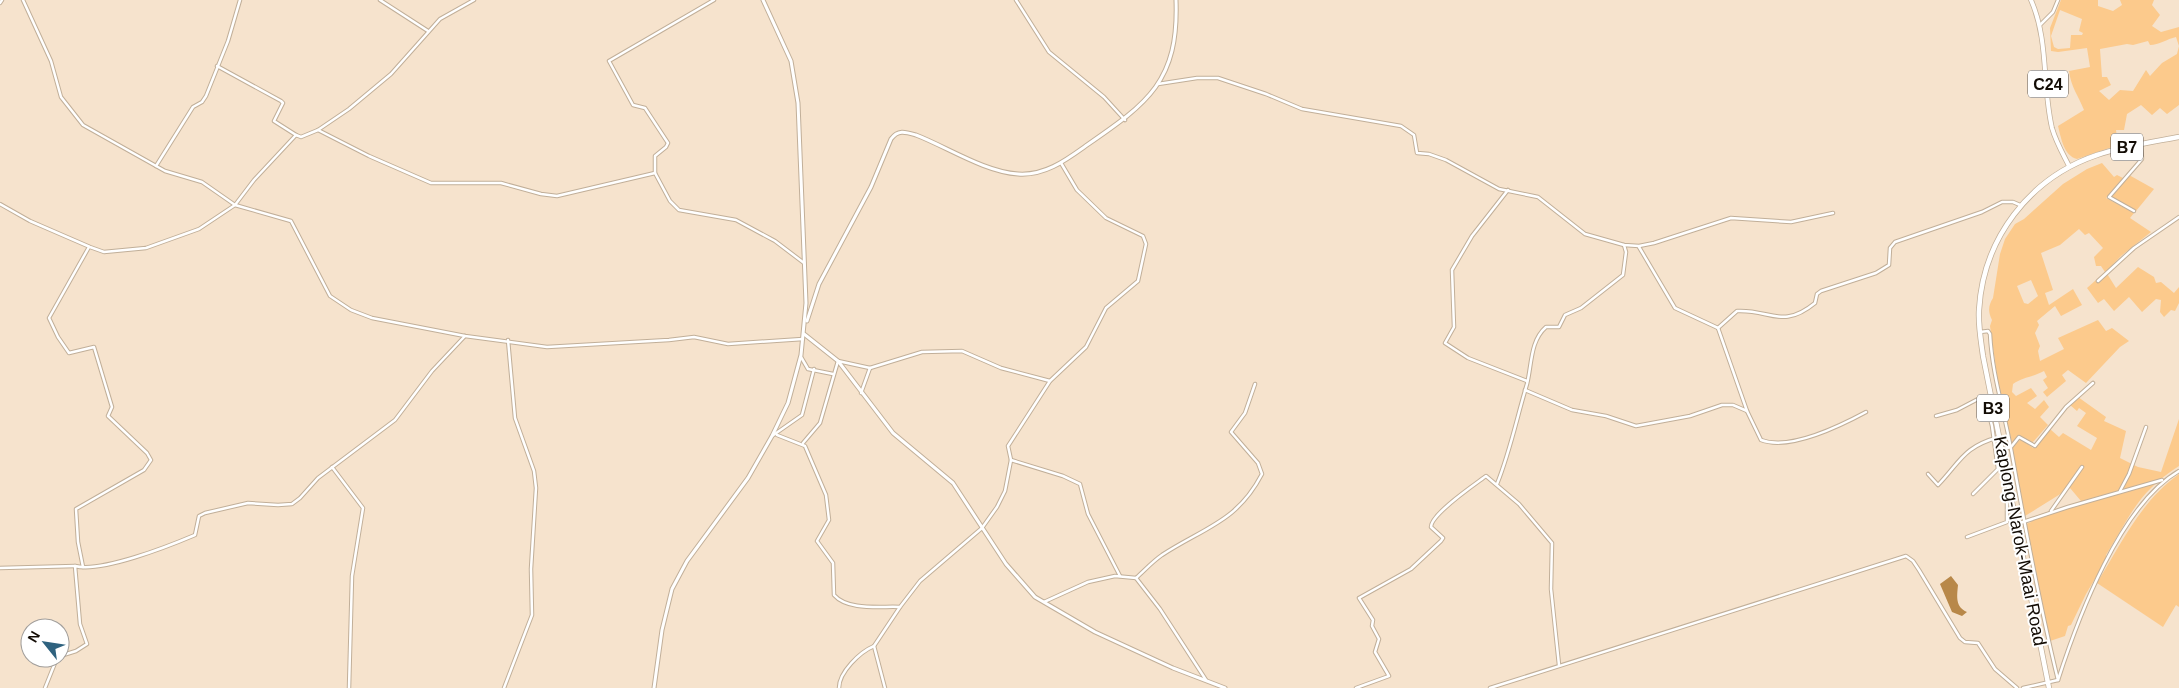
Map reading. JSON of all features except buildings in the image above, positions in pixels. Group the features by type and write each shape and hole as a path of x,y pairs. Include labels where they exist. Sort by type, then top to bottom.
{"highway":[{"name":"B7","path":"2077,163 2104,153 2179,137"},
{"name":"Kaplong-Narok-Maai Road","path":"2049,686 2001,450 1996,438 1980,332 1980,302 1987,266 1999,238 2020,206 2036,189 2069,166 2077,163"}],"main road":[{"name":"C24","path":"2031,0 2040,25 2052,125 2069,166"}],"street":[{"path":"23,0 51,61 61,97 76,117 89,130 118,142 156,166 202,182 235,205 291,221 327,292 334,300 351,310 379,320 465,336 560,347 674,340 694,337 728,344 804,337 838,361 893,433 953,483 1006,564 1024,586 1043,603 1129,648 1225,688"},
{"path":"156,166 193,107 202,102 206,96 240,0"},
{"path":"380,0 428,31"},
{"path":"218,66 281,101 283,103 274,121 301,137 318,130 349,109 382,82 440,19 474,0"},
{"path":"714,0 609,61 633,105 645,108 668,143 666,147 654,156 655,172 670,201 680,210 736,220 775,241 804,263"},
{"path":"654,688 666,611 679,574 748,478 772,436 788,403 804,337 806,324 796,86 791,61 763,0"},
{"path":"1016,0 1049,52 1104,97 1125,120"},
{"path":"806,324 823,276 859,212 891,139 896,134 903,132 916,135 1010,174 1034,174 1061,163 1125,120 1145,102 1158,84 1177,31 1176,0"},
{"path":"2040,25 2053,12 2058,0"},
{"path":"1158,84 1197,78 1218,78 1266,94 1302,109 1397,124 1413,134 1417,153 1429,154 1446,160 1495,187 1525,193 1542,200 1585,234 1624,245 1639,246 1725,219 1791,222 1833,213"},
{"path":"318,130 418,179 439,184 501,183 541,194 557,196 655,172"},
{"path":"0,204 30,222 104,252 151,247 199,229 235,205 254,180 296,135"},
{"path":"2134,211 2109,197 2142,159 2141,144"},
{"path":"839,688 840,676 862,653 874,646 920,581 982,528 997,508 1005,490 1011,460 1008,449 1011,441 1050,381 1086,347 1110,304 1138,281 1146,244 1145,238 1140,233 1116,225 1106,218 1077,190 1061,163"},
{"path":"1508,190 1472,236 1452,270 1454,325 1445,343 1468,358 1527,381"},
{"path":"1718,328 1737,311 1780,318 1805,311 1816,304 1820,292 1876,273 1889,265 1891,260 1890,248 1895,242 1982,212 2002,202 2013,202 2020,206"},
{"path":"2098,281 2134,248 2179,217"},
{"path":"1498,484 1525,390 1532,354 1543,330 1546,327 1559,327 1565,315 1581,308 1619,279 1625,271 1626,252 1624,245"},
{"path":"1639,246 1675,308 1718,328 1747,411 1759,439 1771,443 1789,441 1824,432 1866,412"},
{"path":"82,567 76,509 147,468 151,460 108,416 112,405 94,347 73,354 68,353 49,318 90,247"},
{"path":"1980,332 1989,332 1995,382 2011,447 2023,522 2058,680"},
{"path":"0,568 82,567 138,557 195,534 198,516 205,513 248,503 292,504 332,467 395,420 432,371 465,336"},
{"path":"504,688 532,615 536,488 534,471 515,418 508,340"},
{"path":"838,361 870,368 922,352 962,351 1001,368 1050,381"},
{"path":"1983,356 1991,354"},
{"path":"801,355 805,367 833,374"},
{"path":"803,443 820,423 838,361"},
{"path":"861,393 870,368"},
{"path":"772,436 777,435 802,415 814,369"},
{"path":"2001,450 2011,447 2022,437 2032,446 2035,446 2066,407 2093,383"},
{"path":"1136,578 1162,555 1230,516 1256,486 1262,475 1261,468 1231,432 1245,413 1255,384"},
{"path":"1525,390 1572,410 1606,416 1636,426 1690,416 1722,405 1733,405 1747,411"},
{"path":"1936,416 1958,410 1978,399 1983,400 1988,410 1996,438 1998,469 1973,494"},
{"path":"2119,492 2130,474 2146,427"},
{"path":"777,435 803,443 826,490 829,520 817,541 833,563 835,596 862,606 900,607"},
{"path":"1928,474 1938,485 1958,459 1983,441 1996,438"},
{"path":"1011,460 1063,476 1080,484 1088,514 1120,576"},
{"path":"332,467 363,508 352,576 348,688"},
{"path":"2050,513 2082,467"},
{"path":"2016,525 2165,479 2179,471"},
{"path":"1356,688 1389,676 1376,655 1379,636 1372,626 1374,620 1360,598 1411,569 1441,541 1442,537 1430,526 1451,503 1486,476 1498,484 1519,504 1553,545 1551,589 1559,665"},
{"path":"2023,688 2049,686 2058,680 2062,664 2091,589 2142,503 2165,479"},
{"path":"1966,538 2007,522 2007,502 2010,496"},
{"path":"1490,688 1906,556 1916,565 1962,640 1978,643 1995,669 2017,688"},
{"path":"70,653 86,644 80,624 75,566"},
{"path":"1043,603 1088,582 1120,576 1136,578 1160,609 1206,681"},
{"path":"2031,597 2038,596"},
{"path":"874,646 886,688"},
{"path":"45,688 53,668"}],"shaded area":[{"path":"2061,0 2098,0 2098,6 2113,11 2122,5 2120,0 2154,0 2152,5 2160,15 2152,26 2161,32 2179,27 2179,46 2179,105 2167,114 2160,108 2152,115 2141,105 2127,114 2124,130 2116,130 2118,145 2077,159 2073,157 2064,146 2058,126 2084,110 2073,86 2069,71 2090,67 2087,48 2058,52 2051,51 2050,28","holes":["2060,10 2082,19 2079,31 2083,33 2082,35 2071,35 2070,48 2058,49 2054,47 2051,36","2176,37 2179,46 2177,54 2162,63 2150,76 2146,70 2133,91 2120,90 2109,100 2099,91 2111,85 2107,77 2102,77 2100,49 2148,41 2150,45 2153,45"]},
{"path":"2102,163 2114,177 2117,175 2123,178 2106,198 2134,213 2130,218 2151,232 2121,256 2106,272 2116,288 2138,267 2154,277 2156,283 2161,282 2174,293 2179,287 2179,303 2175,311 2171,310 2164,317 2160,312 2161,300 2156,299 2142,312 2129,297 2114,311 2104,299 2098,303 2087,288 2105,272 2101,266 2096,266 2094,257 2103,248 2089,233 2085,235 2079,229 2060,245 2041,253 2053,290 2045,293 2049,305 2073,289 2082,305 2061,316 2055,306 2037,321 2039,325 2035,333 2040,346 2038,351 2040,361 2064,349 2058,338 2098,320 2106,331 2112,328 2129,341 2120,347 2086,383 2068,370 2062,375 2066,381 2047,397 2043,392 2048,388 2043,380 2047,377 2044,371 2013,384 2012,392 2016,396 2031,388 2037,396 2027,403 2035,409 2044,400 2049,407 2040,417 2048,425 2034,441 2031,443 2021,436 2012,443 1999,390 1990,326 1992,320 1989,312 2000,254 2005,239 2015,224 2024,219 2063,184 2087,169","holes":["2031,280 2038,296 2028,304 2024,303 2017,286"]},
{"path":"2129,175 2154,189 2136,211 2111,197"},
{"path":"2078,397 2106,417 2104,421 2126,431 2120,458 2138,467 2161,472 2179,419 2179,466 2144,495 2106,555 2106,560 2071,625 2068,626 2065,636 2050,641 2026,524 2031,522 2032,517 2081,501 2070,488 2025,516 2012,447 2021,439 2033,448 2050,429 2059,437 2063,433 2091,450 2097,438 2077,426 2086,413 2079,408 2077,411 2070,405"},
{"path":"2179,474 2179,607 2176,605 2163,627 2097,583 2123,538 2143,510"},
{"path":"1951,576 1958,585 1957,597 1960,607 1967,612 1962,616 1952,612 1940,584"}]}
